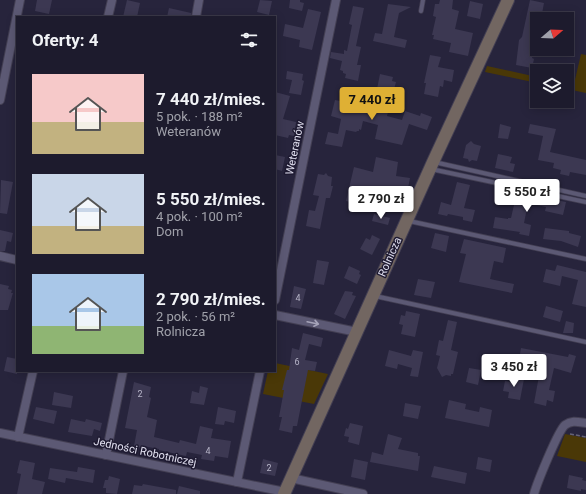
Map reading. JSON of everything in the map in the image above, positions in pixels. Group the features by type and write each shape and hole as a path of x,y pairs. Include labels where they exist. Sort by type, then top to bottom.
{"street":[{"path":"17,16 20,0"},
{"path":"108,16 112,0"},
{"path":"196,16 199,0"},
{"name":"Weteranów","path":"276,295 336,0"},
{"name":"Rolnicza","path":"285,493 373,295 508,0"},
{"path":"0,100 16,20"},
{"path":"0,256 16,260"},
{"path":"276,315 357,332"},
{"path":"18,437 33,372"},
{"path":"106,455 123,372"},
{"path":"237,482 260,372"},
{"path":"534,494 558,434 567,424 575,421 586,423"},
{"name":"Jedności Robotniczej","path":"0,433 285,493"},
{"path":"291,478 363,494"}],"lane":[{"path":"421,12 423,0"},
{"path":"432,165 586,196"},
{"path":"432,165 586,202"},
{"path":"407,220 586,259"},
{"path":"373,295 586,342"}],"path":[{"path":"564,432 586,437"}],"shaded area":[{"path":"581,54 586,55 586,93 574,90 574,84"},
{"path":"487,66 530,75 530,82 485,72"},
{"path":"276,363 328,374 314,404 263,394 268,372 276,372"},
{"path":"565,434 586,438 586,462 557,456"}],"building":[{"path":"37,0 52,0 49,14 35,11"},
{"path":"127,0 140,3 137,16 123,16"},
{"path":"260,0 272,1 269,15 257,12"},
{"path":"290,0 300,0 300,2 304,3 302,11 289,8"},
{"path":"440,0 453,0 452,9 459,11 455,29 473,33 468,56 449,52 451,43 433,39 434,35 432,35 436,17 433,16 435,4 439,4"},
{"path":"530,0 544,3 542,12 530,12 530,56 532,56 532,58 534,59 533,64 530,64 530,68 516,65 519,40 522,37"},
{"path":"470,1 483,4 480,19 467,16"},
{"path":"388,4 411,7 399,13 394,37 407,40 405,48 373,41 375,33 382,34"},
{"path":"353,6 364,8 356,46 361,47 357,65 361,65 358,81 345,78 346,74 340,70 342,61 330,58 331,52 344,54 344,50 347,51 352,25 349,24"},
{"path":"169,8 191,13 191,16 167,16"},
{"path":"308,9 321,12 312,50 299,47 300,40 283,36 285,24 303,28"},
{"path":"430,55 441,57 438,67 454,70 452,82 444,80 443,87 440,86 438,97 424,94 426,83 424,83"},
{"path":"287,71 303,74 302,80 304,81 301,95 289,93 292,80 286,79"},
{"path":"380,74 393,77 392,81 396,82 392,97 376,94"},
{"path":"276,92 290,96 283,119 296,122 294,136 289,135 288,138 276,135"},
{"path":"370,93 379,95 376,110 388,112 387,116 402,120 405,111 420,116 421,113 432,117 427,130 409,124 402,145 375,139 378,125 363,121 361,130 359,129 359,131 356,132 346,130 342,147 325,144 328,132 338,134 341,119 331,116 335,100 345,102 347,95 369,100"},
{"path":"500,124 511,127 508,139 498,138"},
{"path":"530,124 556,129 550,152 586,160 586,175 570,172 569,176 560,174 561,170 553,168 554,163 538,160 543,136 528,133"},
{"path":"471,141 474,144 481,146 477,161 472,160 469,162 468,159 463,158 466,145"},
{"path":"498,154 512,157 510,163 515,164 513,172 495,168"},
{"path":"276,155 285,157 282,171 276,169"},
{"path":"376,157 398,162 396,176 410,178 408,188 399,186 396,203 388,202 389,196 358,190 355,203 346,201 354,167 373,172"},
{"path":"326,173 328,176 332,177 331,186 333,186 330,198 326,198 320,229 306,226 309,210 315,211 319,196 313,195 318,174 324,175"},
{"path":"1,180 13,182 7,214 0,213"},
{"path":"457,182 470,185 464,208 475,210 472,222 463,220 463,217 438,214 441,202 451,205"},
{"path":"517,192 566,202 563,215 545,211 546,207 528,203 524,223 531,225 529,236 519,234 520,232 493,228 495,217 511,218"},
{"path":"374,214 390,218 388,225 372,221"},
{"path":"545,228 569,231 569,233 581,236 578,247 561,241 543,239"},
{"path":"0,230 13,233 11,242 7,241 5,251 0,251"},
{"path":"435,233 449,236 446,252 431,248"},
{"path":"372,235 380,239 372,255 360,249 366,238 370,240"},
{"path":"464,239 506,248 503,263 494,261 490,279 514,284 512,293 459,282 466,254 460,253"},
{"path":"317,260 329,262 324,285 313,283"},
{"path":"557,265 586,272 586,307 572,304 578,280 562,276 560,286 543,282 546,269 555,271"},
{"path":"349,266 360,271 359,274 361,275 357,284 344,278"},
{"path":"418,279 435,282 431,298 414,295"},
{"path":"0,284 9,286 8,289 12,290 11,293 13,293 8,310 0,310"},
{"path":"294,286 306,289 301,309 290,307"},
{"path":"345,291 353,292 352,295 356,296 345,319 334,314"},
{"path":"546,306 563,311 560,322 543,317"},
{"path":"406,311 420,314 415,337 401,334 403,325 399,324 401,315 405,316"},
{"path":"448,320 457,322 451,350 458,352 453,374 451,374 451,376 446,375 442,377 437,368 440,356 436,355 439,340 443,341"},
{"path":"566,321 574,323 573,333 563,333"},
{"path":"303,333 323,338 321,347 309,344 305,360 317,362 315,371 308,370 297,426 293,426 292,433 279,430 282,417 279,417 284,390 282,390 287,370 289,370 292,348 299,350"},
{"path":"521,348 568,357 569,354 576,356 571,373 554,368 549,390 555,391 553,402 547,400 546,406 534,403 541,365 519,360"},
{"path":"389,350 411,356 413,350 423,352 418,377 410,376 412,368 398,364 397,369 385,366"},
{"path":"7,357 16,359 17,374 4,371"},
{"path":"469,368 481,370 478,385 466,382"},
{"path":"512,377 524,379 520,400 508,398 509,392 503,391 505,381 511,382"},
{"path":"134,382 151,387 149,397 151,398 147,417 157,420 154,437 179,443 180,440 196,444 200,426 213,429 211,438 231,441 228,458 215,456 214,461 201,459 202,455 187,452 186,456 159,449 134,446 137,430 125,428"},
{"path":"200,386 208,388 204,405 190,403 192,391 199,393"},
{"path":"54,392 73,396 71,408 52,405"},
{"path":"449,400 466,404 465,409 479,412 480,407 492,410 489,427 445,418"},
{"path":"405,403 421,406 418,419 403,416"},
{"path":"36,407 57,411 54,424 33,419"},
{"path":"218,407 236,411 234,423 225,421 224,425 215,424"},
{"path":"71,419 85,422 86,419 102,423 100,431 94,429 92,436 68,432"},
{"path":"350,423 363,426 359,445 348,442 349,437 344,436 346,428 348,429"},
{"path":"388,434 402,438 398,449 418,453 418,456 420,456 418,471 370,462 372,452 383,455"},
{"path":"478,457 492,460 490,472 476,469"},
{"path":"263,459 278,463 275,476 260,473"},
{"path":"354,459 368,462 365,480 351,477"},
{"path":"20,460 35,463 32,479 45,482 42,494 17,494 21,474 17,473"},
{"path":"434,466 467,473 465,484 431,477"},
{"path":"78,467 95,470 93,483 66,478 65,483 48,479 50,468 77,472"},
{"path":"569,475 583,478 582,480 586,481 586,490 581,489 581,491 567,488"},
{"path":"109,476 120,479 117,494 106,493 106,488 103,488 105,480 108,480"},
{"path":"143,484 176,490 176,494 132,494 134,485 142,486"},
{"path":"179,486 200,491 200,494 177,494"}]}
